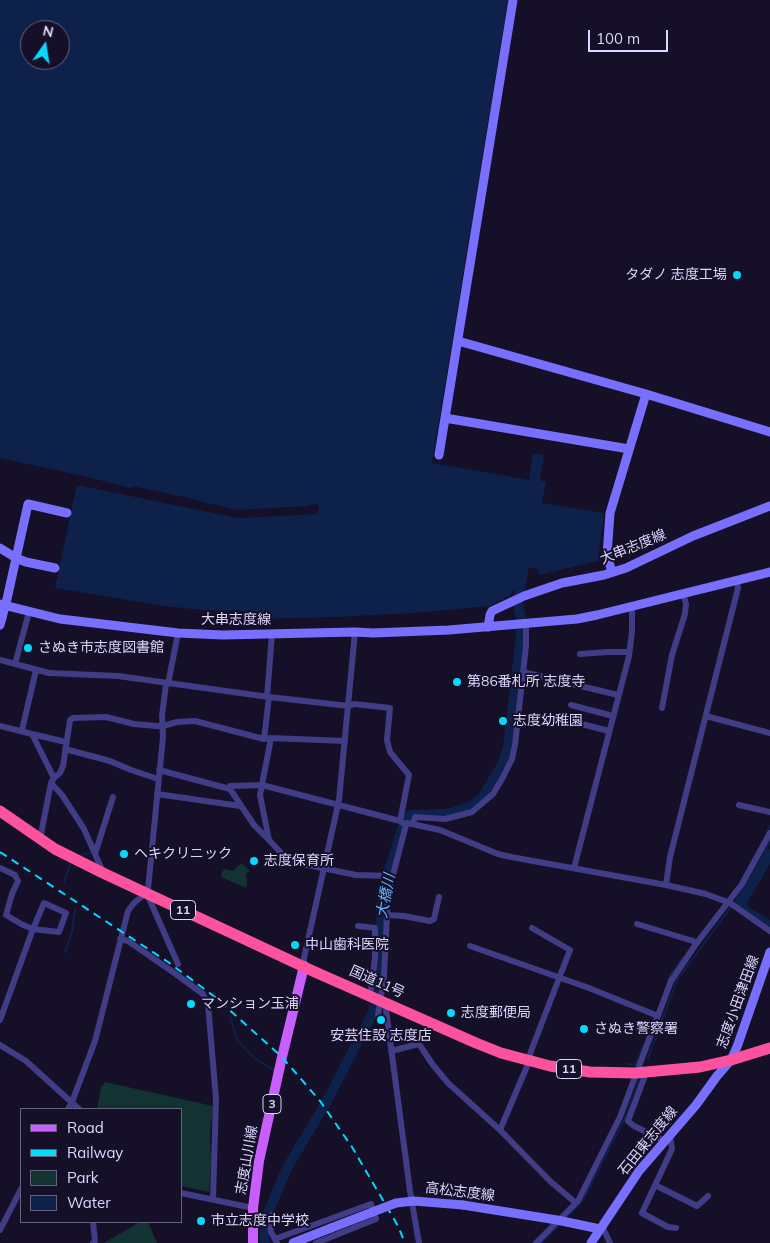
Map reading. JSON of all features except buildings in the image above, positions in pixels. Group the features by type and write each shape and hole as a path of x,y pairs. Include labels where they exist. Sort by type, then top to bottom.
{"highway":[{"name":"国道11号","path":"0,811 55,849 103,873 476,1043 529,1061 590,1072 641,1073 700,1067 770,1048"}],"main road":[{"path":"439,455 513,0"},
{"path":"458,341 646,394 770,432"},
{"path":"612,572 607,555 610,513 646,394"},
{"path":"445,418 629,449"},
{"path":"0,625 3,605 28,504 67,513"},
{"name":"大串志度線","path":"488,627 492,611 524,596 562,583 626,568 693,536 770,506"},
{"path":"0,548 26,562 55,568"},
{"name":"大串志度線","path":"3,605 78,621 178,633 223,635 449,630 577,619 770,572"},
{"name":"志度小田津田線","path":"731,1060 770,952"},
{"name":"志度山川線","path":"253,1243 253,1208 262,1151 304,966"},
{"name":"石田東志度線","path":"591,1243 639,1171 731,1060"},
{"name":"高松志度線","path":"293,1243 396,1203 414,1201 439,1202 601,1227"}],"street":[{"path":"666,885 670,857 738,588 737,580"},
{"path":"662,708 672,655 685,614 686,604 683,593"},
{"path":"574,868 629,652 632,631 632,607"},
{"path":"15,664 29,612"},
{"path":"406,823 415,818 445,819 472,812 493,794 512,760 515,745 522,672 523,623"},
{"path":"304,966 304,958 338,804 355,632"},
{"path":"178,633 162,716 163,737 146,893 178,964"},
{"path":"269,840 260,795 267,738 272,634"},
{"path":"580,654 629,652"},
{"path":"0,660 49,673 118,676 268,697 349,706 354,704 390,708 386,740 390,752 409,774 406,823 388,894 384,977 377,999 391,1051 414,1218 420,1243"},
{"path":"22,730 36,670"},
{"path":"522,672 618,695"},
{"path":"571,705 613,716"},
{"path":"706,716 770,733"},
{"path":"40,839 44,830 52,780 63,766 70,720 73,718 106,718 134,724 163,726 177,722 195,721 267,738 345,741"},
{"path":"574,722 609,731"},
{"path":"0,726 66,742"},
{"path":"32,734 52,780 79,822 103,873"},
{"path":"65,749 110,761 158,779"},
{"path":"159,770 230,789 254,824 284,856 298,863 356,875 392,876"},
{"path":"230,789 230,786 262,785 406,823 440,830 498,854 706,894 729,902 770,931"},
{"path":"157,794 240,806"},
{"path":"95,854 113,797"},
{"path":"739,805 770,812"},
{"path":"676,1228 668,1227 642,1214 672,1149 668,1138 634,1126 628,1121 658,1016 674,976 742,884 770,832"},
{"path":"0,868 15,875 18,881 6,914 33,929 59,932 66,913 44,903 33,929 0,1020"},
{"path":"69,1108 95,1041 128,911 134,902 146,893"},
{"path":"387,915 430,921 434,919 439,897"},
{"path":"637,924 693,941 696,944"},
{"path":"358,926 375,928 378,1015"},
{"path":"500,1130 529,1061 531,1051 570,950 532,928"},
{"path":"120,939 128,941 173,972 202,994 208,1004 216,1099 213,1199"},
{"path":"470,946 559,977 658,1016"},
{"path":"391,1051 419,1044 448,1083 500,1130 551,1182 576,1203"},
{"path":"0,1046 26,1061 78,1108"},
{"path":"536,1243 576,1203 641,1073"},
{"path":"655,1185 697,1206 708,1196"},
{"path":"0,1230 20,1191"},
{"path":"182,1193 253,1208"},
{"path":"273,1214 270,1224 271,1232 276,1241 371,1204 376,1219 316,1243"},
{"path":"349,1212 354,1228"},
{"path":"93,1223 95,1241 93,1243"},
{"path":"601,1227 610,1243"}],"green space":[{"path":"241,863 250,871 246,874 246,888 221,877 225,869 233,871"},
{"path":"105,1082 213,1106 210,1137 209,1192 182,1186 182,1108 97,1108 101,1088"},
{"path":"138,1223 148,1223 157,1243 104,1243"}],"water":[{"path":"0,0 508,0 432,463 529,480 533,453 544,455 540,480 546,482 542,503 604,513 599,553 601,560 540,575 538,569 529,567 524,593 515,597 513,590 511,595 490,606 414,613 256,619 250,611 202,610 164,606 55,588 79,475 0,458"}],"pier":[{"path":"79,475 237,510 308,506 312,504 318,505 319,508 316,514 238,518 77,485"}],"waterway":[{"name":"大橋川","path":"265,1243 264,1237 268,1213 287,1168 327,1101 373,1012 383,896 386,880 406,817 409,815 449,814 471,806 482,798 502,765 508,747 520,644 522,622 518,604 520,594"},
{"path":"766,833 770,826"},
{"path":"648,1058 677,980 734,903 753,874 770,842"},
{"path":"81,855 91,853"},
{"path":"770,854 740,905 747,912 770,926"},
{"path":"64,882 70,865"},
{"path":"65,952 72,932 75,910"},
{"path":"668,980 683,957"},
{"path":"230,1016 237,1040 253,1057 275,1071"},
{"path":"627,1064 635,1065 651,1027"},
{"path":"566,1218 583,1200 625,1118 640,1078"},
{"path":"541,1243 561,1223"}],"railway":[{"path":"0,852 168,962 215,997 282,1057 320,1101 352,1147 398,1226 405,1243"}],"place":[{"name":"タダノ 志度工場","path":"737,275"},
{"name":"さぬき市志度図書館","path":"28,648"},
{"name":"第86番札所 志度寺","path":"457,682"},
{"name":"志度幼稚園","path":"503,721"},
{"name":"ヘキクリニック","path":"124,854"},
{"name":"志度保育所","path":"254,861"},
{"name":"中山歯科医院","path":"295,945"},
{"name":"マンション玉浦","path":"191,1004"},
{"name":"志度郵便局","path":"451,1013"},
{"name":"安芸住設 志度店","path":"381,1020"},
{"name":"さぬき警察署","path":"584,1029"},
{"name":"市立志度中学校","path":"201,1221"}]}
